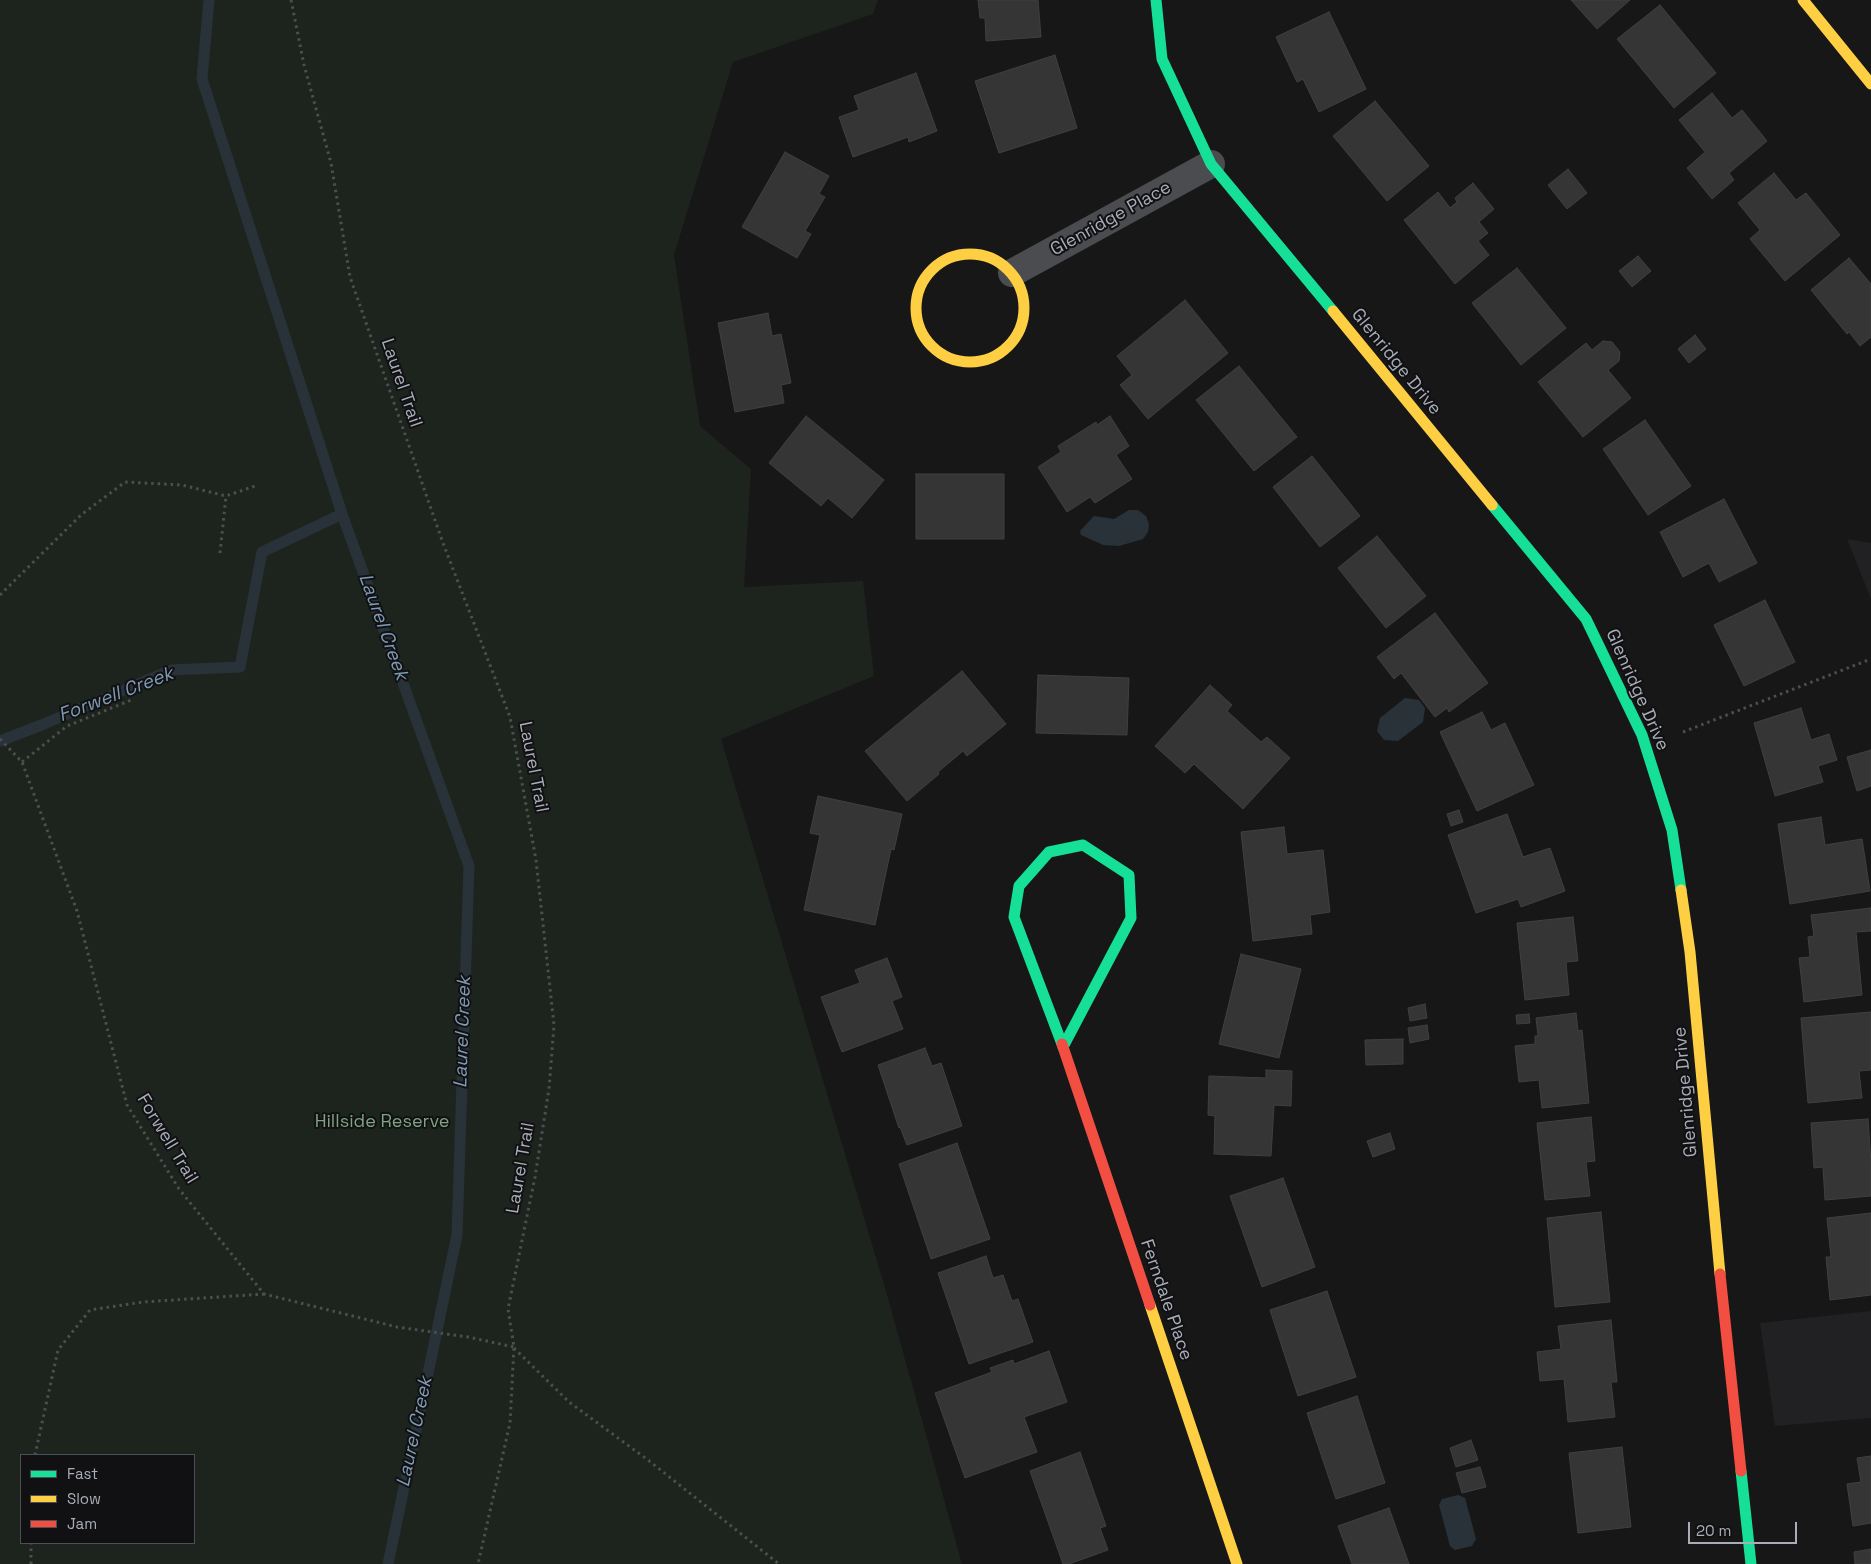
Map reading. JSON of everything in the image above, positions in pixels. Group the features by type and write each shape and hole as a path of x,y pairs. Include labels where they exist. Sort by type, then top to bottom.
{"street":[{"name":"Glenridge Drive","path":"1156,0 1162,58 1210,164 1586,619 1642,735 1672,830 1690,952 1725,1328 1751,1564"},
{"path":"1804,0 1871,84"},
{"name":"Glenridge Place","path":"1012,274 1210,164"},
{"path":"966,255 984,256 999,262 1012,274 1021,290 1024,308 1021,327 1012,343 997,355 980,361 961,362 943,355 929,344 920,329 916,313 918,296 924,280 935,267 950,259 966,255"},
{"name":"Ferndale Place","path":"1063,1047 1131,918 1129,875 1083,845 1049,852 1019,886 1014,918 1063,1047 1237,1564"}],"path":[{"name":"Laurel Trail","path":"291,0 304,65 331,163 350,277 443,543 510,717 536,860 554,1025 549,1089 535,1176 508,1309 514,1347 510,1423 478,1564"},
{"path":"0,595 80,516 125,482 182,485 226,496 258,485"},
{"path":"220,553 226,496"},
{"path":"1683,732 1871,659"},
{"path":"22,762 67,726 134,699"},
{"name":"Forwell Trail","path":"0,739 22,762 77,911 128,1105 179,1188 264,1294"},
{"path":"35,1454 58,1350 90,1310 143,1302 264,1294 397,1327 468,1337 514,1347 569,1402 648,1460 778,1564"},
{"path":"31,1544 31,1564"}],"shaded area":[{"path":"1129,510 1138,510 1146,516 1149,524 1148,532 1143,539 1119,546 1103,545 1081,535 1080,531 1094,516 1114,519"},
{"path":"1847,539 1871,543 1871,599"},
{"path":"1405,698 1419,700 1425,708 1423,722 1398,741 1384,740 1377,731 1380,718"},
{"path":"1871,1311 1871,1418 1775,1426 1760,1323"},
{"path":"1458,1495 1465,1498 1476,1539 1472,1546 1455,1550 1450,1546 1439,1505 1442,1499"}],"green space":[{"name":"Hillside Reserve","path":"0,0 878,0 873,14 733,62 674,255 700,426 751,469 744,587 863,581 874,676 721,739 886,1291 962,1564 0,1564"}],"building":[{"path":"978,0 1038,0 1041,37 986,41 985,18 980,18"},
{"path":"1571,0 1630,0 1597,29"},
{"path":"1660,5 1716,73 1674,108 1617,39"},
{"path":"1329,12 1366,89 1319,112 1303,79 1297,82 1276,37"},
{"path":"1055,55 1077,128 999,153 975,81"},
{"path":"916,73 937,131 909,142 908,137 853,157 839,117 859,110 854,96"},
{"path":"1712,93 1732,118 1742,110 1767,141 1729,173 1734,180 1712,199 1687,168 1705,152 1679,120"},
{"path":"1375,101 1429,166 1387,201 1333,136"},
{"path":"785,152 829,176 819,194 825,197 805,231 811,234 797,258 742,227"},
{"path":"1568,169 1587,193 1567,209 1548,185"},
{"path":"1774,173 1796,200 1806,193 1840,235 1785,281 1750,239 1760,230 1738,203"},
{"path":"1473,183 1494,209 1479,222 1488,233 1478,241 1489,255 1455,284 1404,220 1438,192 1450,208 1457,202 1455,198"},
{"path":"1638,256 1651,271 1632,287 1619,271"},
{"path":"1849,258 1871,284 1871,337 1860,346 1849,332 1847,334 1811,290"},
{"path":"1517,268 1566,328 1521,365 1472,303"},
{"path":"1185,300 1228,353 1148,419 1120,385 1132,375 1117,356"},
{"path":"768,313 772,336 781,334 791,383 781,385 784,403 735,412 718,323"},
{"path":"1695,335 1706,349 1689,363 1678,349"},
{"path":"1603,341 1612,342 1620,352 1619,361 1608,370 1631,398 1583,437 1538,382 1586,343 1592,350"},
{"path":"1239,366 1297,437 1254,471 1196,400"},
{"path":"806,416 884,480 852,518 828,498 821,506 769,463"},
{"path":"1110,416 1129,446 1116,455 1132,479 1095,503 1090,497 1067,512 1038,467 1061,452 1058,446 1096,422 1097,425"},
{"path":"1645,420 1691,486 1648,515 1603,449"},
{"path":"1312,456 1360,516 1320,547 1273,487"},
{"path":"916,474 1004,474 1004,539 916,539"},
{"path":"1724,499 1757,563 1719,582 1709,563 1683,577 1660,532"},
{"path":"1377,536 1426,596 1386,628 1338,568"},
{"path":"1765,600 1795,662 1744,686 1714,625"},
{"path":"1435,613 1488,683 1449,712 1447,708 1435,717 1401,673 1394,679 1377,657"},
{"path":"962,671 1006,724 967,756 963,751 907,801 865,751"},
{"path":"1038,675 1129,678 1127,735 1036,733"},
{"path":"1210,685 1232,705 1227,711 1261,742 1267,737 1290,758 1243,809 1194,764 1185,773 1155,746"},
{"path":"1801,708 1811,740 1829,734 1837,760 1818,766 1823,782 1775,796 1754,723"},
{"path":"1482,712 1491,730 1505,723 1534,785 1477,811 1440,732"},
{"path":"1871,750 1871,786 1857,791 1847,757"},
{"path":"818,796 902,814 894,850 891,849 875,925 804,910 820,835 810,833"},
{"path":"1459,810 1463,822 1451,826 1447,814"},
{"path":"1507,814 1523,857 1550,848 1565,891 1521,907 1518,899 1476,913 1448,835"},
{"path":"1821,817 1825,845 1862,839 1870,891 1790,904 1778,824"},
{"path":"1284,827 1287,854 1323,850 1330,912 1310,915 1312,934 1253,941 1241,832"},
{"path":"1871,908 1871,931 1856,932 1862,995 1804,1002 1799,958 1810,957 1808,937 1814,936 1811,915"},
{"path":"1573,917 1578,961 1566,962 1569,995 1525,1000 1517,923"},
{"path":"1241,954 1301,969 1279,1058 1219,1044"},
{"path":"887,958 902,997 892,1001 903,1029 842,1052 821,997 860,983 855,970"},
{"path":"1425,1004 1427,1018 1410,1021 1408,1008"},
{"path":"1871,1012 1871,1070 1859,1071 1862,1098 1808,1103 1801,1018"},
{"path":"1576,1013 1578,1031 1582,1030 1589,1103 1542,1108 1539,1080 1519,1082 1515,1046 1535,1044 1535,1036 1538,1036 1536,1018"},
{"path":"1529,1014 1530,1023 1517,1024 1516,1015"},
{"path":"1427,1025 1429,1039 1410,1043 1408,1028"},
{"path":"1403,1039 1403,1064 1366,1065 1365,1040"},
{"path":"925,1048 932,1066 941,1063 962,1126 907,1145 899,1128 878,1065"},
{"path":"1266,1070 1292,1071 1291,1106 1274,1105 1271,1156 1214,1154 1215,1116 1208,1115 1209,1076 1266,1078"},
{"path":"1591,1117 1595,1161 1586,1162 1590,1196 1545,1200 1537,1123"},
{"path":"1868,1119 1871,1196 1825,1200 1823,1167 1814,1168 1811,1123"},
{"path":"1390,1133 1395,1149 1373,1157 1367,1141"},
{"path":"957,1143 990,1239 931,1259 899,1164"},
{"path":"1283,1178 1315,1267 1262,1287 1230,1196"},
{"path":"1601,1212 1610,1302 1555,1307 1547,1218"},
{"path":"1871,1213 1871,1295 1830,1300 1826,1257 1831,1257 1827,1218"},
{"path":"986,1256 993,1278 1003,1275 1012,1301 1018,1299 1033,1342 969,1364 938,1273"},
{"path":"1327,1291 1356,1377 1298,1396 1270,1310"},
{"path":"1611,1320 1617,1382 1611,1382 1615,1417 1568,1422 1564,1379 1540,1381 1537,1352 1561,1349 1558,1326"},
{"path":"1049,1351 1067,1402 1024,1417 1037,1452 965,1478 935,1393 992,1372 990,1368 1013,1360 1014,1364"},
{"path":"1357,1396 1385,1483 1336,1499 1307,1413"},
{"path":"1471,1440 1478,1460 1456,1467 1450,1448"},
{"path":"1622,1447 1631,1527 1578,1533 1569,1453"},
{"path":"1080,1452 1106,1526 1100,1528 1108,1550 1069,1564 1063,1564 1030,1471"},
{"path":"1871,1456 1871,1523 1853,1526 1847,1484 1861,1482 1857,1458"},
{"path":"1480,1467 1486,1487 1462,1493 1456,1473"},
{"path":"1389,1508 1409,1564 1352,1564 1338,1526"},
{"path":"1871,1549 1871,1564 1855,1564 1854,1552"}],"waterway":[{"name":"Laurel Creek","path":"209,0 202,79 342,514 469,866 457,1235 388,1564"},
{"name":"Forwell Creek","path":"0,741 171,670 240,667 262,552 342,514"}],"traffic: fast":[{"path":"1156,0 1162,59 1211,164 1333,311"},
{"path":"1492,505 1586,619 1642,735 1672,830 1681,890"},
{"path":"1062,1044 1014,917 1019,886 1049,852 1083,845 1129,875 1131,918 1063,1047"},
{"path":"1741,1471 1751,1564"}],"traffic: slow":[{"path":"1803,0 1871,84"},
{"path":"970,254 980,255 1000,263 1008,270 1015,278 1023,298 1024,308 1023,318 1015,338 1008,346 1000,353 980,361 970,362 960,361 940,353 932,346 925,338 917,318 916,308 917,298 925,278 932,270 940,263 960,255 970,254"},
{"path":"1333,311 1492,505"},
{"path":"1681,890 1690,952 1720,1274"},
{"path":"1150,1305 1237,1564"}],"traffic: jam":[{"path":"1062,1044 1150,1305"},
{"path":"1720,1274 1741,1471"}]}
